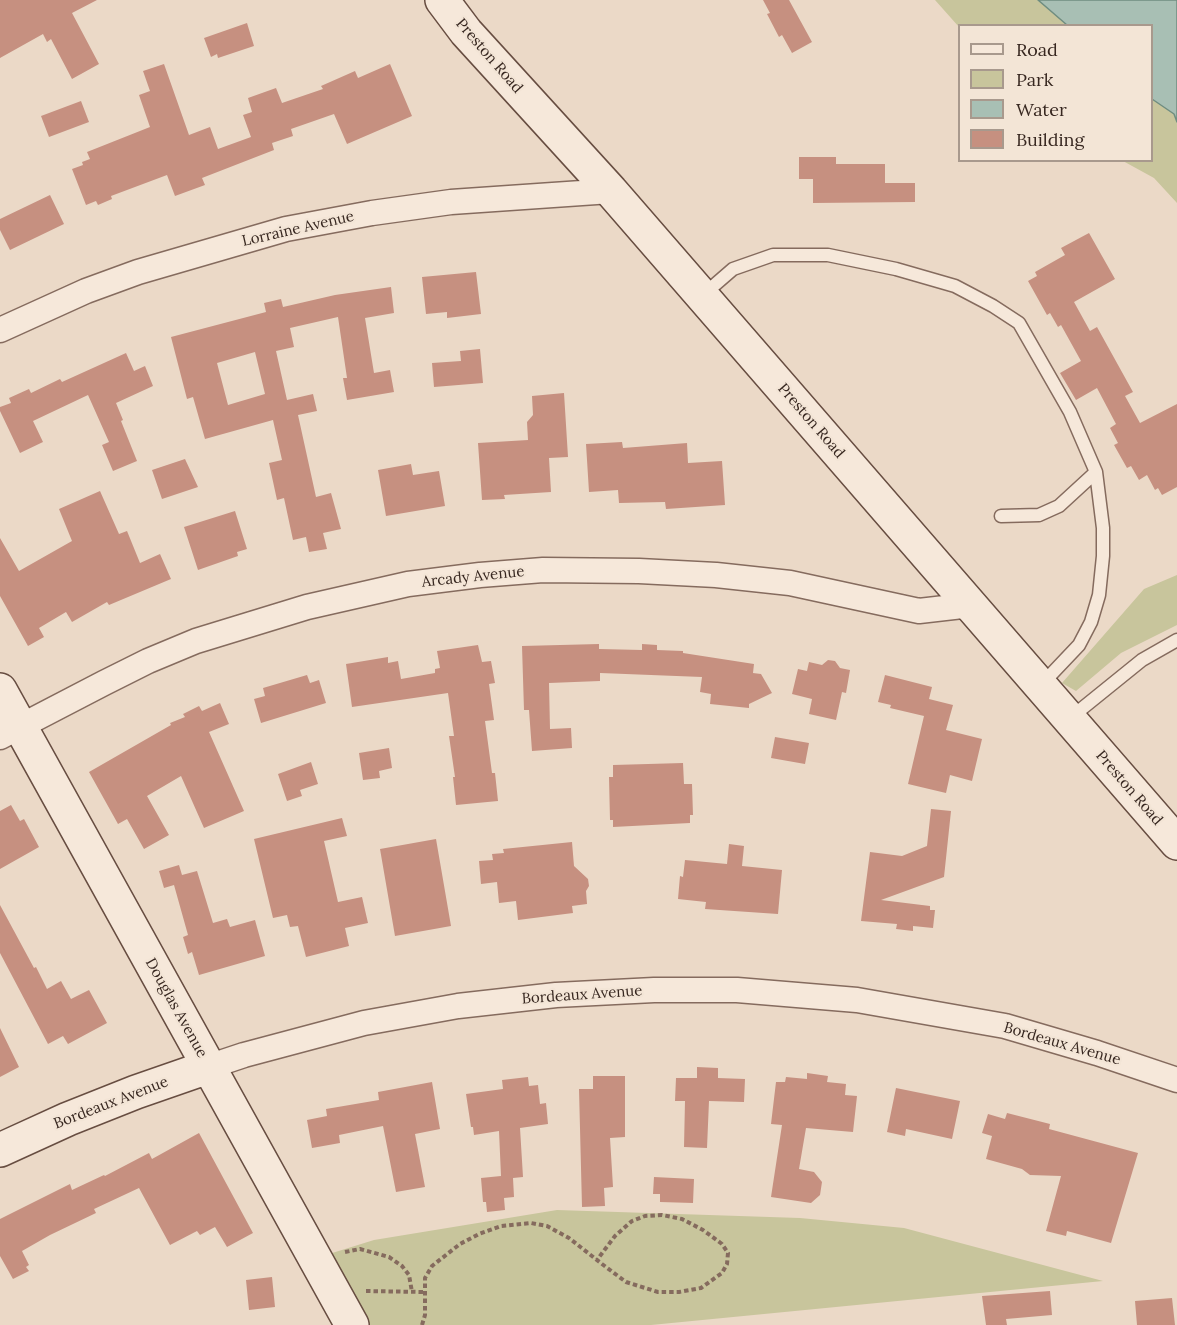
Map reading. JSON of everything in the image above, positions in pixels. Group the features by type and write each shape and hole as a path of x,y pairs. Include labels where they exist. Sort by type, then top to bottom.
{"main road":[{"name":"Preston Road","path":"442,0 466,32 611,191 1177,843"},
{"name":"Douglas Avenue","path":"0,690 10,731 208,1066 352,1325"},
{"name":"Bordeaux Avenue","path":"0,1150 87,1111 208,1066"}],"street":[{"name":"Lorraine Avenue","path":"0,330 86,291 138,272 286,229 372,213 451,202 611,191"},
{"name":"Arcady Avenue","path":"10,731 148,661 206,638 307,607 408,584 543,570 639,571 716,575 790,583 920,611 971,605"},
{"name":"Bordeaux Avenue","path":"208,1066 364,1023 458,1006 556,995 654,990 737,990 857,1000 1005,1026 1177,1080"}],"lane":[{"path":"702,296 733,269 772,255 828,255 896,269 955,286 1019,323 1070,412 1096,472 1102,528 1103,556 1099,595 1091,622 1079,645 1064,664 1041,685"},
{"path":"1000,516 1039,515 1059,506 1096,472"},
{"path":"1069,719 1142,660 1177,640"}],"path":[{"path":"422,1325 425,1316 425,1278 432,1266 460,1244 501,1226 531,1223 548,1226 568,1238 597,1260 626,1282 658,1292 679,1292 701,1288 722,1273 727,1264 728,1253 722,1244 703,1230 682,1219 662,1215 645,1216 632,1221 615,1236 597,1260"},
{"path":"345,1252 360,1249 390,1257 409,1275 412,1292"},
{"path":"366,1291 425,1292"}],"green space":[{"path":"935,0 1177,0 1177,203 1154,178 1125,162 1153,162 1153,24 958,24 958,26"},
{"path":"1177,575 1177,625 1121,653 1076,691 1062,683 1144,589"},
{"path":"557,1210 800,1218 904,1228 1103,1281 651,1325 368,1325 329,1254 374,1240"}],"water":[{"path":"1038,0 1177,0 1177,122 1174,114 1153,100 1153,24 1066,24"}],"building":[{"path":"0,0 97,0 72,13 99,64 72,79 51,39 47,42 43,34 0,58"},
{"path":"763,0 789,0 812,42 792,53 782,35 779,37 767,14 770,13"},
{"path":"247,23 254,46 218,58 217,54 211,57 204,38"},
{"path":"164,64 189,135 210,127 218,149 251,137 243,115 252,112 248,98 276,88 282,103 323,89 321,86 355,71 358,78 390,64 412,116 347,144 334,114 291,129 293,136 272,143 274,150 202,178 205,185 175,196 167,175 111,196 112,199 98,205 96,201 86,205 72,169 83,165 82,162 90,159 87,152 150,127 139,95 150,91 143,71"},
{"path":"81,101 89,122 49,137 41,116"},
{"path":"799,157 836,157 836,164 885,164 885,183 915,183 915,202 813,203 813,179 799,179"},
{"path":"50,195 64,224 10,250 0,230 0,219"},
{"path":"1089,233 1115,279 1074,302 1090,331 1097,327 1133,392 1125,396 1140,423 1177,404 1177,487 1162,495 1158,488 1155,490 1147,475 1139,480 1131,466 1127,468 1114,445 1118,443 1110,428 1116,424 1097,388 1076,400 1060,373 1081,361 1061,325 1058,327 1050,313 1047,315 1028,281 1037,276 1035,272 1065,255 1061,248"},
{"path":"476,272 481,314 447,318 447,312 426,314 422,277"},
{"path":"391,287 394,313 365,318 374,373 390,370 394,392 347,400 343,378 347,378 338,317 290,328 294,347 276,351 287,400 313,394 317,411 298,415 316,497 331,493 341,529 323,533 327,549 309,552 306,537 293,540 284,498 277,500 269,463 282,460 273,420 205,439 193,397 187,399 171,337 266,312 264,303 281,299 283,307 335,295","holes":["255,352 265,394 228,405 217,363"]},
{"path":"480,349 483,383 434,387 432,363 461,361 460,351"},
{"path":"126,353 134,371 145,366 153,386 116,403 137,461 113,471 102,445 109,442 88,395 33,421 43,442 20,453 0,411 0,407 11,403 9,398 29,389 31,393 60,379 62,382"},
{"path":"564,393 568,457 549,458 551,492 504,495 505,499 482,500 478,443 528,440 527,422 533,415 532,396"},
{"path":"622,442 623,448 687,443 688,463 722,461 725,505 666,509 665,502 619,503 618,490 589,492 586,444"},
{"path":"185,459 198,487 162,499 152,470"},
{"path":"411,464 413,475 439,471 445,506 386,516 378,470"},
{"path":"100,491 119,534 127,531 140,563 160,554 171,579 109,605 107,602 72,622 66,612 39,628 44,637 28,646 0,596 0,538 19,571 72,541 59,509"},
{"path":"235,511 247,549 237,552 238,556 198,570 184,527"},
{"path":"599,644 599,649 642,650 642,644 657,645 657,650 683,651 683,653 754,664 753,673 761,674 772,693 749,704 749,708 710,704 711,694 700,692 702,677 600,673 600,681 549,683 550,729 571,728 572,748 532,751 529,710 524,710 522,646"},
{"path":"478,645 482,662 491,661 495,683 489,684 494,720 485,721 498,801 456,805 453,777 455,777 449,736 454,736 448,693 352,707 346,664 388,657 388,663 398,661 401,679 435,673 435,669 440,668 437,651"},
{"path":"828,660 835,661 840,668 850,670 846,693 842,692 836,720 809,714 812,699 792,694 798,669 807,671 809,662 822,665"},
{"path":"307,675 310,683 319,680 326,703 261,723 254,699 265,696 263,688"},
{"path":"885,675 932,687 929,699 953,705 946,730 982,739 972,781 950,775 946,793 908,784 924,716 890,708 891,705 878,702"},
{"path":"220,703 229,724 209,732 244,811 204,828 181,776 147,796 169,835 144,849 127,819 118,824 89,772 171,725 170,723 185,717 183,714 199,706 202,711"},
{"path":"775,737 809,743 805,764 771,758"},
{"path":"389,748 392,768 379,771 380,778 363,780 359,753"},
{"path":"311,762 318,784 300,790 302,796 287,801 278,774"},
{"path":"683,763 684,784 692,784 693,815 690,815 690,823 613,827 613,820 610,820 609,777 613,777 613,765"},
{"path":"11,805 20,821 24,819 39,847 0,869 0,811"},
{"path":"931,809 951,811 944,877 881,900 930,906 930,910 935,910 933,928 913,926 913,931 896,929 897,924 861,921 870,852 902,856 927,846"},
{"path":"342,818 347,836 324,841 338,902 362,897 368,923 345,928 349,946 306,957 298,926 290,927 287,915 273,918 254,839"},
{"path":"436,839 451,926 395,936 380,849"},
{"path":"572,842 574,866 588,879 589,886 586,891 587,904 572,906 573,913 518,920 516,901 499,903 497,882 481,884 479,861 493,860 492,854 504,853 503,849"},
{"path":"729,844 744,846 742,866 782,870 778,914 705,909 706,902 678,899 680,876 683,877 685,860 727,864"},
{"path":"179,865 182,875 197,871 213,923 227,919 230,927 255,920 265,956 199,975 192,952 188,954 183,937 188,935 174,885 164,888 159,871"},
{"path":"0,905 47,989 61,981 71,999 89,990 107,1023 68,1044 63,1036 48,1044 0,953"},
{"path":"0,1028 19,1067 0,1077"},
{"path":"697,1067 718,1068 718,1078 745,1079 744,1102 709,1101 707,1148 684,1147 685,1101 675,1101 676,1078 697,1078"},
{"path":"807,1073 828,1076 827,1082 846,1084 845,1095 857,1096 853,1132 806,1128 799,1169 814,1172 822,1182 820,1195 811,1203 771,1197 782,1125 771,1124 776,1082 785,1082 786,1077 807,1079"},
{"path":"593,1076 625,1076 625,1137 610,1138 613,1187 604,1188 605,1206 582,1207 579,1089 593,1089"},
{"path":"528,1077 529,1086 538,1085 540,1104 546,1103 548,1124 520,1128 523,1177 513,1178 514,1197 504,1198 505,1210 487,1212 486,1202 483,1202 481,1178 501,1176 499,1131 474,1135 466,1094 503,1089 502,1080"},
{"path":"432,1082 440,1129 415,1134 425,1187 396,1192 383,1126 339,1135 340,1143 312,1148 307,1120 327,1116 326,1109 379,1100 378,1092"},
{"path":"896,1088 960,1101 952,1139 906,1129 905,1136 887,1132"},
{"path":"1007,1113 1050,1124 1049,1129 1138,1153 1111,1243 1067,1231 1066,1236 1046,1231 1061,1176 1030,1175 1022,1169 986,1159 992,1136 982,1133 988,1114 1005,1119"},
{"path":"199,1133 253,1233 227,1247 215,1227 200,1235 197,1231 170,1245 139,1188 94,1209 96,1213 22,1251 29,1265 26,1267 29,1271 13,1279 0,1256 0,1219 70,1184 72,1190 149,1153 152,1159"},
{"path":"654,1177 694,1179 693,1203 660,1202 660,1194 653,1194"},
{"path":"272,1277 275,1307 249,1310 246,1280"},
{"path":"1050,1291 1052,1315 1006,1319 1007,1325 986,1325 982,1296"},
{"path":"1172,1298 1175,1325 1137,1325 1135,1301"}]}
